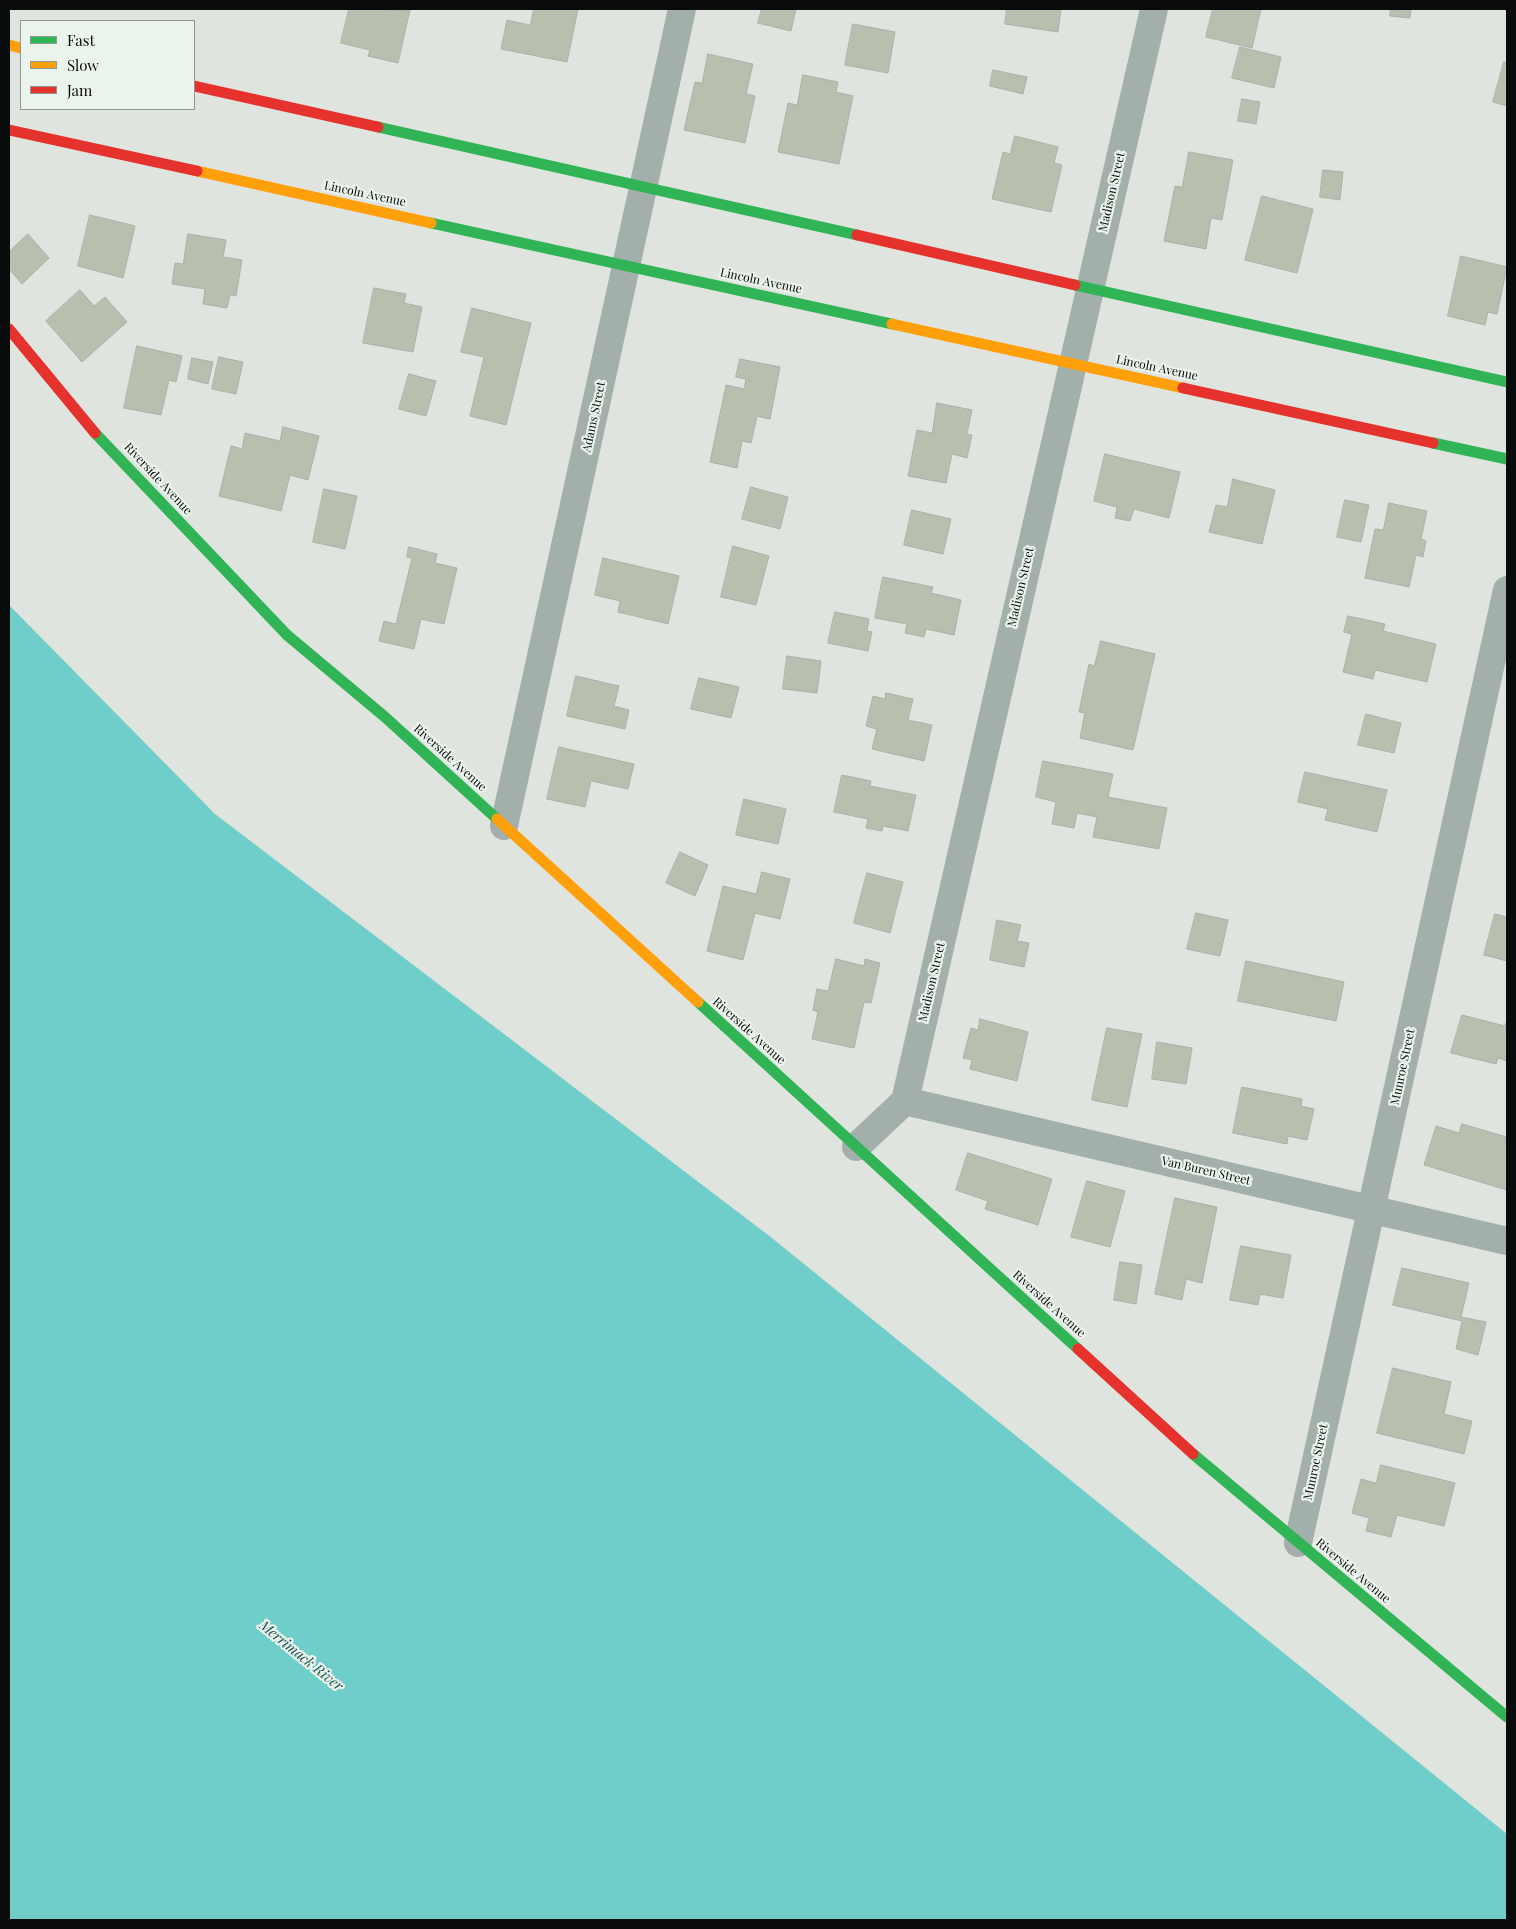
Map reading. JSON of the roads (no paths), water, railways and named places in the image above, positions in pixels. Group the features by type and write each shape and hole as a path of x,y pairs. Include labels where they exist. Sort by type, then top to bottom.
{"main road":[{"path":"195,86 1507,382"},
{"name":"Lincoln Avenue","path":"9,130 1507,459"},
{"name":"Riverside Avenue","path":"9,329 98,436 287,635 385,717 1204,1464 1507,1717"}],"street":[{"name":"Adams Street","path":"504,826 682,9"},
{"name":"Madison Street","path":"905,1101 1154,9"},
{"name":"Munroe Street","path":"1298,1543 1507,590"},
{"path":"856,1146 905,1101"},
{"name":"Van Buren Street","path":"905,1101 1507,1241"}],"water":[{"name":"Merrimack River","path":"9,605 215,814 772,1238 1507,1834 1507,1920 9,1920"}]}
